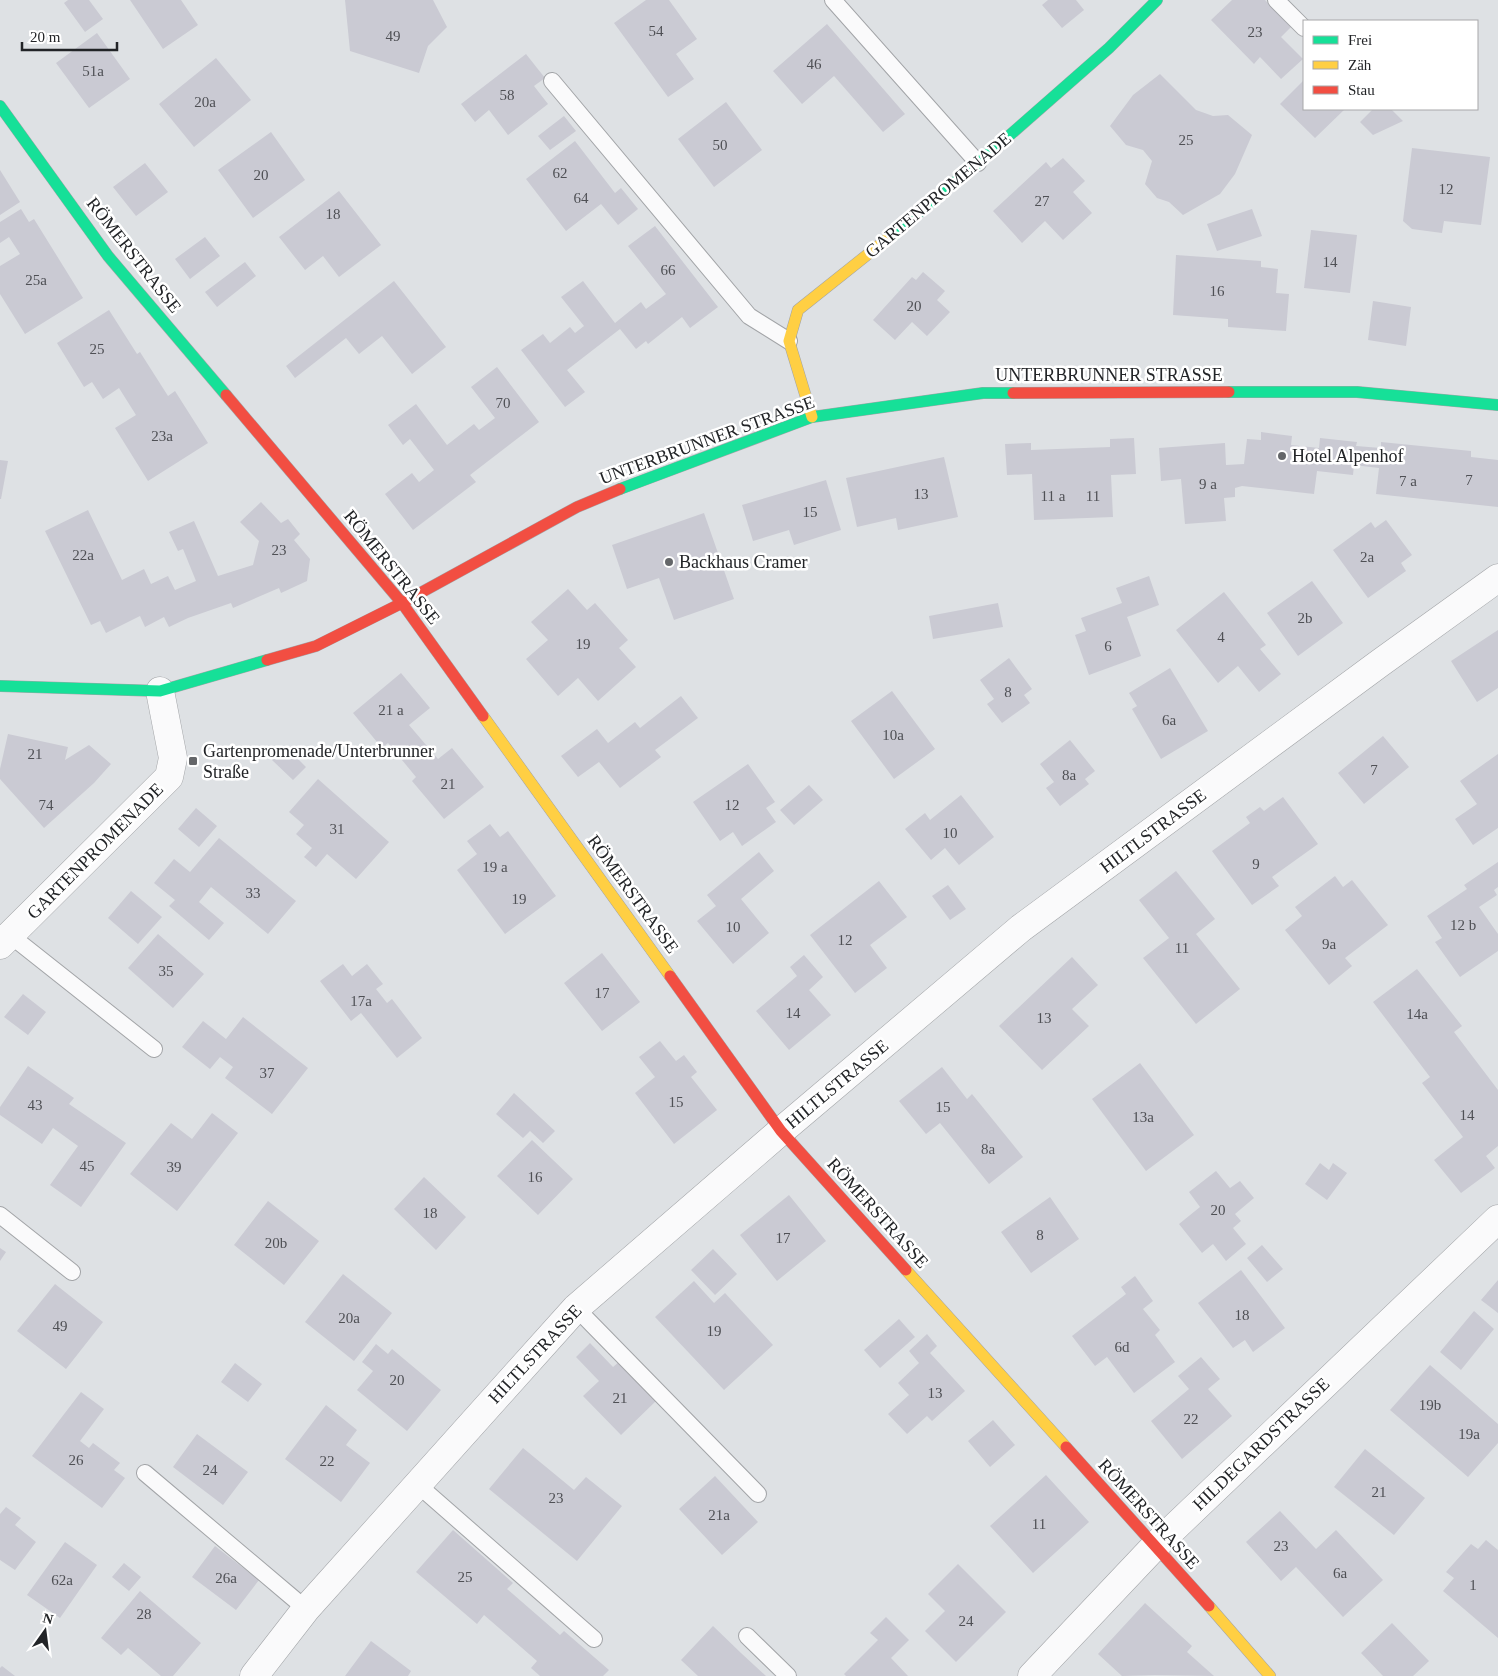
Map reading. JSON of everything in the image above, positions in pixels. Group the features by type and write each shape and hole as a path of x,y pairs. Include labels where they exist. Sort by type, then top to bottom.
{"street":[{"name":"GARTENPROMENADE","path":"789,341 798,310 922,211 978,163 1109,48 1157,0"},
{"name":"RÖMERSTRASSE","path":"0,106 108,256 402,603 781,1131 1270,1676"},
{"path":"789,341 812,417"},
{"name":"UNTERBRUNNER STRASSE","path":"0,686 160,691 316,646 402,603 577,507 638,481 812,417 983,393 1357,392 1498,405"},
{"name":"HILTLSTRASSE","path":"254,1676 306,1609 576,1308 1021,928 1498,578"},
{"name":"GARTENPROMENADE","path":"5,940 170,777 174,758 160,691"},
{"name":"HILDEGARDSTRASSE","path":"1032,1676 1154,1546 1498,1219"}],"lane":[{"path":"833,0 978,163"},
{"path":"1276,0 1303,27"},
{"path":"552,81 749,316 789,341"},
{"path":"5,940 154,1049"},
{"path":"0,1215 72,1272"},
{"path":"576,1308 758,1494"},
{"path":"145,1473 306,1609"},
{"path":"417,1484 594,1639"},
{"path":"747,1636 788,1676"}],"building":[{"path":"68,0 89,0 103,19 85,32 64,3"},
{"path":"130,0 181,0 198,25 163,49"},
{"path":"345,0 433,0 447,27 428,46 419,73 350,51"},
{"path":"646,0 669,0 697,39 676,54 694,79 668,97 614,23"},
{"path":"1048,0 1076,0 1084,10 1062,28 1042,5"},
{"path":"1232,0 1265,0 1291,27 1281,37 1303,59 1281,79 1260,57 1254,64 1211,20"},
{"path":"827,24 905,114 883,132 834,76 802,104 773,71"},
{"path":"97,33 130,79 89,108 56,63"},
{"path":"526,54 545,78 534,86 548,104 508,135 489,110 475,122 461,104"},
{"path":"216,58 251,100 194,147 159,104"},
{"path":"1160,74 1196,110 1213,116 1228,115 1252,135 1235,174 1220,194 1183,215 1169,202 1157,198 1145,184 1152,161 1143,150 1126,145 1110,126 1133,95"},
{"path":"1303,81 1303,110 1344,110 1315,138 1280,104"},
{"path":"726,102 762,150 714,187 678,139"},
{"path":"1372,110 1392,110 1403,121 1373,135 1360,122"},
{"path":"564,116 576,131 550,150 538,136"},
{"path":"271,132 305,180 253,218 218,170"},
{"path":"575,141 615,193 621,188 638,209 618,225 601,204 566,231 526,179"},
{"path":"1412,148 1490,157 1481,225 1444,221 1442,233 1412,229 1403,221"},
{"path":"1063,158 1085,181 1073,192 1092,213 1063,240 1045,221 1022,243 993,211 1046,162 1051,168"},
{"path":"145,163 168,192 136,216 113,187"},
{"path":"0,170 20,202 0,215"},
{"path":"339,191 381,245 339,277 323,256 305,270 279,237"},
{"path":"21,209 29,222 34,219 83,298 25,334 0,294 0,266 20,254 9,237 0,243 0,222"},
{"path":"1252,209 1262,236 1217,251 1207,224"},
{"path":"655,226 718,307 690,328 682,317 648,344 646,341 636,349 620,329 567,370 585,392 565,407 521,350 543,334 550,343 570,327 575,333 584,326 561,297 583,281 615,323 641,302 646,309 666,294 628,246"},
{"path":"1311,230 1357,235 1350,293 1304,288"},
{"path":"205,237 220,256 190,279 175,259"},
{"path":"1176,255 1261,261 1261,267 1278,269 1276,293 1289,294 1286,331 1228,327 1228,319 1173,315"},
{"path":"245,262 256,276 217,307 205,292"},
{"path":"923,272 945,291 937,300 950,312 927,336 912,322 895,340 873,320 912,277 916,280"},
{"path":"394,281 446,347 412,374 382,336 359,354 346,338 295,378 286,366"},
{"path":"1373,301 1411,307 1406,346 1368,340"},
{"path":"109,310 137,354 140,352 168,396 175,391 208,443 148,481 115,428 136,415 119,388 103,399 92,382 84,387 57,343"},
{"path":"497,367 539,422 470,475 476,482 413,530 385,494 412,473 419,482 434,470 410,439 403,445 388,425 416,404 447,445 474,424 479,430 495,418 471,387"},
{"path":"1261,432 1292,436 1291,445 1319,448 1320,438 1357,442 1356,446 1381,448 1381,442 1471,451 1471,457 1498,460 1498,507 1376,494 1379,468 1354,465 1353,475 1317,471 1314,494 1242,486 1235,488 1235,497 1224,498 1226,521 1185,524 1181,479 1161,481 1159,448 1225,443 1226,465 1244,464 1247,439 1261,440"},
{"path":"1134,438 1136,474 1111,475 1113,517 1034,520 1032,474 1007,475 1005,444 1031,443 1031,450 1110,447 1110,439"},
{"path":"944,457 958,517 898,530 896,518 857,527 846,478"},
{"path":"0,460 8,461 1,499 0,499"},
{"path":"826,480 841,530 794,545 789,530 753,541 742,505"},
{"path":"261,502 281,523 288,519 300,534 294,540 310,559 307,581 281,593 279,588 233,608 231,603 188,618 169,627 164,617 145,627 140,616 106,633 100,621 91,625 45,531 88,510 122,580 144,569 151,584 168,576 175,590 196,581 183,549 178,551 169,532 194,521 218,576 253,565 259,541 240,522"},
{"name":"Backhaus Cramer","path":"704,513 734,599 674,620 659,578 627,589 612,545"},
{"path":"1386,520 1412,555 1401,563 1406,571 1368,598 1333,550 1371,522 1375,528"},
{"path":"1149,576 1159,605 1127,617 1141,656 1089,675 1075,635 1086,631 1081,618 1122,603 1116,588"},
{"path":"1312,581 1343,623 1298,656 1267,613"},
{"path":"568,589 587,610 595,603 628,640 619,648 636,667 598,701 578,678 558,696 526,659 548,640 531,622"},
{"path":"1224,592 1266,645 1260,649 1281,674 1259,692 1238,666 1218,683 1176,630"},
{"path":"998,603 1003,627 933,639 929,616"},
{"path":"1498,630 1498,688 1477,702 1451,661"},
{"path":"1009,658 1032,689 1024,695 1030,703 1002,723 987,704 994,699 980,680"},
{"path":"1170,668 1208,731 1161,759 1132,709 1137,706 1129,693"},
{"path":"401,673 430,708 409,725 438,759 452,748 484,787 444,819 412,781 416,777 388,743 382,748 353,713"},
{"path":"892,691 935,749 894,779 851,721"},
{"path":"681,696 698,718 655,750 661,757 620,788 599,762 578,777 561,756 597,729 608,743 635,722 640,728"},
{"path":"8,734 68,747 65,760 89,745 111,764 94,783 44,828 0,779 0,769"},
{"path":"1383,736 1409,767 1364,804 1338,773"},
{"path":"1070,740 1095,771 1085,779 1089,784 1060,806 1046,788 1054,782 1040,764"},
{"path":"285,746 306,767 293,780 272,760"},
{"path":"1498,754 1498,828 1473,845 1455,819 1477,804 1460,781"},
{"path":"748,764 775,802 766,808 776,822 742,846 733,832 720,841 693,802"},
{"path":"318,779 389,842 356,879 327,854 316,867 304,857 312,848 296,834 304,825 289,812"},
{"path":"809,785 823,800 794,825 780,810"},
{"path":"961,795 994,837 959,865 945,848 931,860 905,829 925,813 930,820"},
{"path":"1283,797 1318,844 1272,877 1279,886 1252,905 1212,851 1250,823 1246,817 1260,807 1264,811"},
{"path":"196,808 217,826 199,847 178,829"},
{"path":"490,824 500,837 508,831 556,896 505,934 457,870 477,854 467,841"},
{"path":"219,838 296,901 268,934 211,887 199,902 224,923 209,940 169,906 175,900 154,883 174,859 190,872"},
{"path":"759,852 774,871 741,899 769,933 733,964 697,921 716,906 707,895"},
{"path":"1498,862 1498,887 1494,890 1497,895 1479,907 1498,934 1498,951 1460,977 1435,942 1442,938 1427,916 1467,889 1464,885"},
{"path":"1176,871 1215,919 1196,934 1240,989 1196,1024 1143,958 1169,938 1139,900"},
{"path":"1335,876 1343,887 1352,880 1388,925 1345,958 1352,966 1329,985 1285,930 1302,916 1295,907"},
{"path":"879,881 907,917 870,945 887,968 855,993 810,935"},
{"path":"948,885 966,909 950,920 932,896"},
{"path":"131,891 162,917 138,944 108,918"},
{"path":"158,934 204,974 173,1008 128,968"},
{"path":"602,953 640,1002 602,1031 564,983"},
{"path":"804,955 823,977 809,990 831,1015 789,1050 756,1011 797,976 790,967"},
{"path":"1072,957 1098,985 1072,1009 1089,1026 1042,1070 999,1026"},
{"path":"343,964 352,976 367,964 383,984 376,989 387,1003 392,999 422,1038 397,1058 361,1013 351,1021 320,981"},
{"path":"1417,969 1462,1026 1454,1032 1498,1090 1498,1146 1486,1156 1495,1168 1461,1193 1434,1160 1463,1137 1422,1083 1430,1077 1373,1002"},
{"path":"23,994 46,1012 28,1035 4,1017"},
{"path":"243,1017 308,1068 272,1114 225,1078 233,1067 220,1057 210,1069 182,1047 203,1021 226,1039"},
{"path":"660,1041 676,1061 684,1055 697,1072 691,1077 717,1110 674,1144 635,1093 655,1077 639,1057"},
{"path":"1140,1063 1194,1135 1146,1171 1092,1099"},
{"path":"28,1066 74,1098 69,1104 126,1143 81,1207 50,1185 78,1146 53,1128 42,1144 0,1115 0,1107"},
{"path":"942,1067 967,1099 972,1094 1023,1157 989,1184 940,1123 926,1134 899,1101"},
{"path":"514,1093 555,1131 543,1143 530,1131 523,1138 496,1114"},
{"path":"212,1113 238,1133 177,1211 130,1174 171,1123 192,1139"},
{"path":"532,1140 573,1179 538,1215 497,1176"},
{"path":"1320,1163 1329,1170 1333,1163 1347,1173 1327,1200 1305,1184"},
{"path":"1216,1171 1230,1188 1240,1181 1254,1198 1235,1214 1241,1221 1233,1228 1246,1244 1226,1261 1213,1244 1202,1253 1179,1224 1200,1207 1189,1192"},
{"path":"424,1177 466,1217 436,1250 394,1209"},
{"path":"789,1195 826,1241 777,1281 740,1235"},
{"path":"1050,1197 1079,1239 1031,1273 1001,1232"},
{"path":"268,1201 319,1241 284,1285 234,1245"},
{"path":"1262,1245 1283,1269 1267,1282 1247,1258"},
{"path":"0,1248 6,1252 0,1261"},
{"path":"713,1249 737,1274 715,1295 691,1270"},
{"path":"1241,1270 1285,1328 1253,1352 1245,1340 1233,1348 1198,1303"},
{"path":"343,1274 392,1313 354,1361 305,1322"},
{"path":"1135,1276 1153,1301 1143,1309 1160,1330 1155,1335 1175,1362 1134,1393 1107,1357 1095,1366 1072,1336 1126,1294 1121,1287"},
{"path":"1498,1280 1498,1313 1481,1300"},
{"path":"694,1281 714,1303 725,1293 773,1345 724,1390 655,1317"},
{"path":"55,1284 103,1322 66,1369 17,1331"},
{"path":"1474,1311 1494,1329 1461,1370 1440,1352"},
{"path":"899,1319 915,1337 880,1368 864,1350"},
{"path":"927,1334 937,1346 930,1353 965,1391 932,1421 927,1416 907,1434 888,1414 909,1395 898,1383 919,1363 909,1351"},
{"path":"590,1343 613,1367 620,1361 658,1399 621,1435 583,1396 599,1381 576,1357"},
{"path":"376,1344 388,1354 392,1349 441,1390 407,1431 357,1390 373,1371 362,1362"},
{"path":"1201,1357 1220,1379 1208,1389 1232,1416 1182,1459 1151,1421 1189,1389 1178,1376"},
{"path":"235,1363 262,1384 248,1402 221,1382"},
{"path":"1430,1365 1498,1424 1498,1443 1468,1477 1390,1410"},
{"path":"81,1392 104,1409 80,1441 89,1448 93,1443 120,1463 114,1470 125,1478 102,1508 32,1456"},
{"path":"326,1405 357,1430 346,1445 370,1463 341,1502 285,1459"},
{"path":"993,1420 1015,1445 990,1467 968,1441"},
{"path":"197,1434 248,1472 223,1505 173,1467"},
{"path":"523,1448 574,1490 586,1477 622,1506 577,1561 489,1489"},
{"path":"1365,1449 1425,1498 1394,1535 1334,1487"},
{"path":"1046,1475 1089,1522 1033,1573 990,1526"},
{"path":"715,1476 758,1522 722,1555 679,1509"},
{"path":"6,1507 21,1518 15,1525 36,1542 15,1570 0,1560 0,1514"},
{"path":"1280,1511 1316,1549 1336,1530 1383,1580 1343,1617 1296,1567 1281,1581 1246,1542"},
{"path":"453,1530 513,1583 507,1589 560,1635 564,1631 609,1670 603,1676 540,1676 531,1668 537,1661 484,1615 477,1624 416,1572"},
{"path":"1486,1540 1498,1550 1498,1638 1443,1591 1454,1578 1446,1572 1471,1544 1478,1549"},
{"path":"65,1542 97,1565 60,1618 27,1595"},
{"path":"215,1546 259,1580 236,1610 192,1577"},
{"path":"124,1563 141,1577 129,1591 112,1577"},
{"path":"958,1564 1006,1612 956,1662 925,1631 945,1611 928,1594"},
{"path":"140,1591 201,1643 173,1676 161,1676 128,1648 121,1655 101,1638"},
{"path":"1145,1603 1192,1646 1187,1652 1214,1676 1122,1676 1098,1654"},
{"path":"886,1617 909,1640 891,1658 908,1676 846,1676 844,1674 878,1640 870,1633"},
{"path":"1392,1623 1429,1661 1413,1676 1383,1676 1361,1653"},
{"path":"713,1626 766,1676 698,1676 681,1660"},
{"path":"371,1641 411,1671 408,1676 345,1676"},
{"path":"2,1666 15,1676 0,1676 0,1668"}],"traffic: fast":[{"path":"887,239 978,163 1109,48 1157,0"},
{"path":"0,106 108,256 226,395"},
{"path":"1229,392 1357,392 1498,405"},
{"path":"620,489 812,417 983,393 1013,393"},
{"path":"0,686 160,691 267,660"}],"traffic: slow":[{"path":"812,417 789,341 798,310 887,239"},
{"path":"483,716 670,976"},
{"path":"906,1270 1066,1447"},
{"path":"1209,1606 1270,1676"}],"traffic: jam":[{"path":"1013,393 1229,392"},
{"path":"226,395 402,603 483,716"},
{"path":"267,660 316,646 402,603 577,507 620,489"},
{"path":"670,976 781,1131 906,1270"},
{"path":"1066,1447 1209,1606"}],"place":[{"name":"Hotel Alpenhof","path":"1282,456"},
{"name":"Backhaus Cramer","path":"669,562"},
{"name":"Gartenpromenade/Unterbrunner Straße","path":"193,761"}]}
